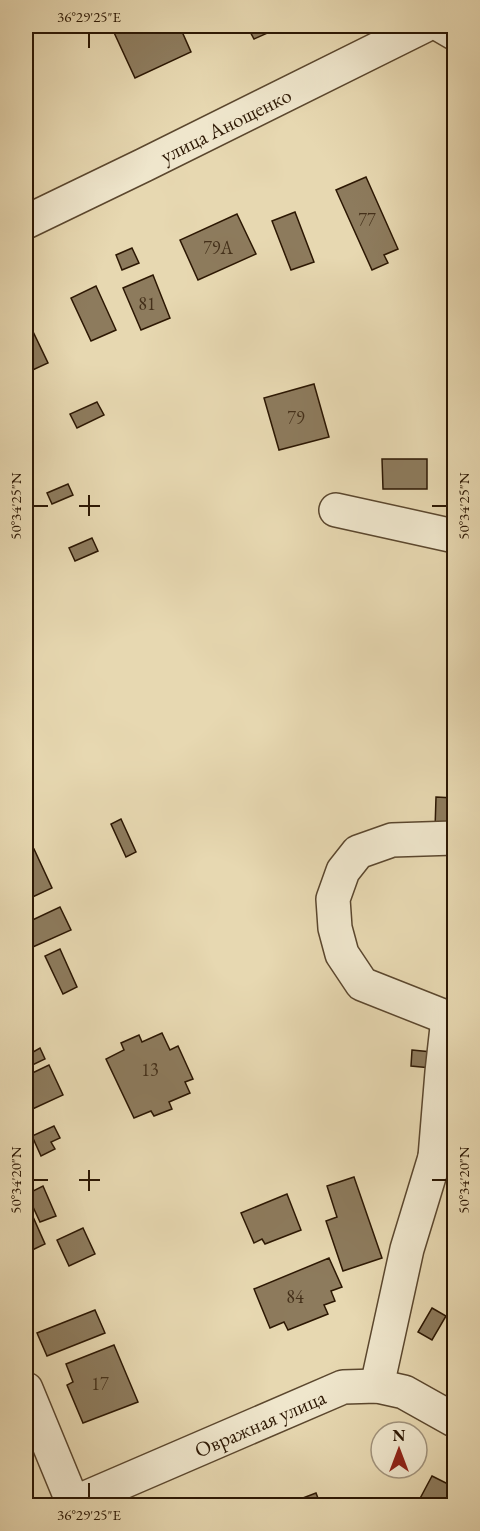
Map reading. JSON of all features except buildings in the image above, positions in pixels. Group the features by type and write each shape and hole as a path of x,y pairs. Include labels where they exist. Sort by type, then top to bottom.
{"street":[{"name":"улица Анощенко","path":"26,222 424,26"},
{"path":"442,26 454,33"},
{"path":"336,510 454,536"},
{"path":"377,1386 407,1249 445,1147 451,1017 362,984 342,954 335,928 333,899 343,871 358,852 392,840 454,838"},
{"name":"Овражная улица","path":"70,1504 343,1388 377,1386 404,1392 454,1420"},
{"path":"26,1389 70,1504"}]}
